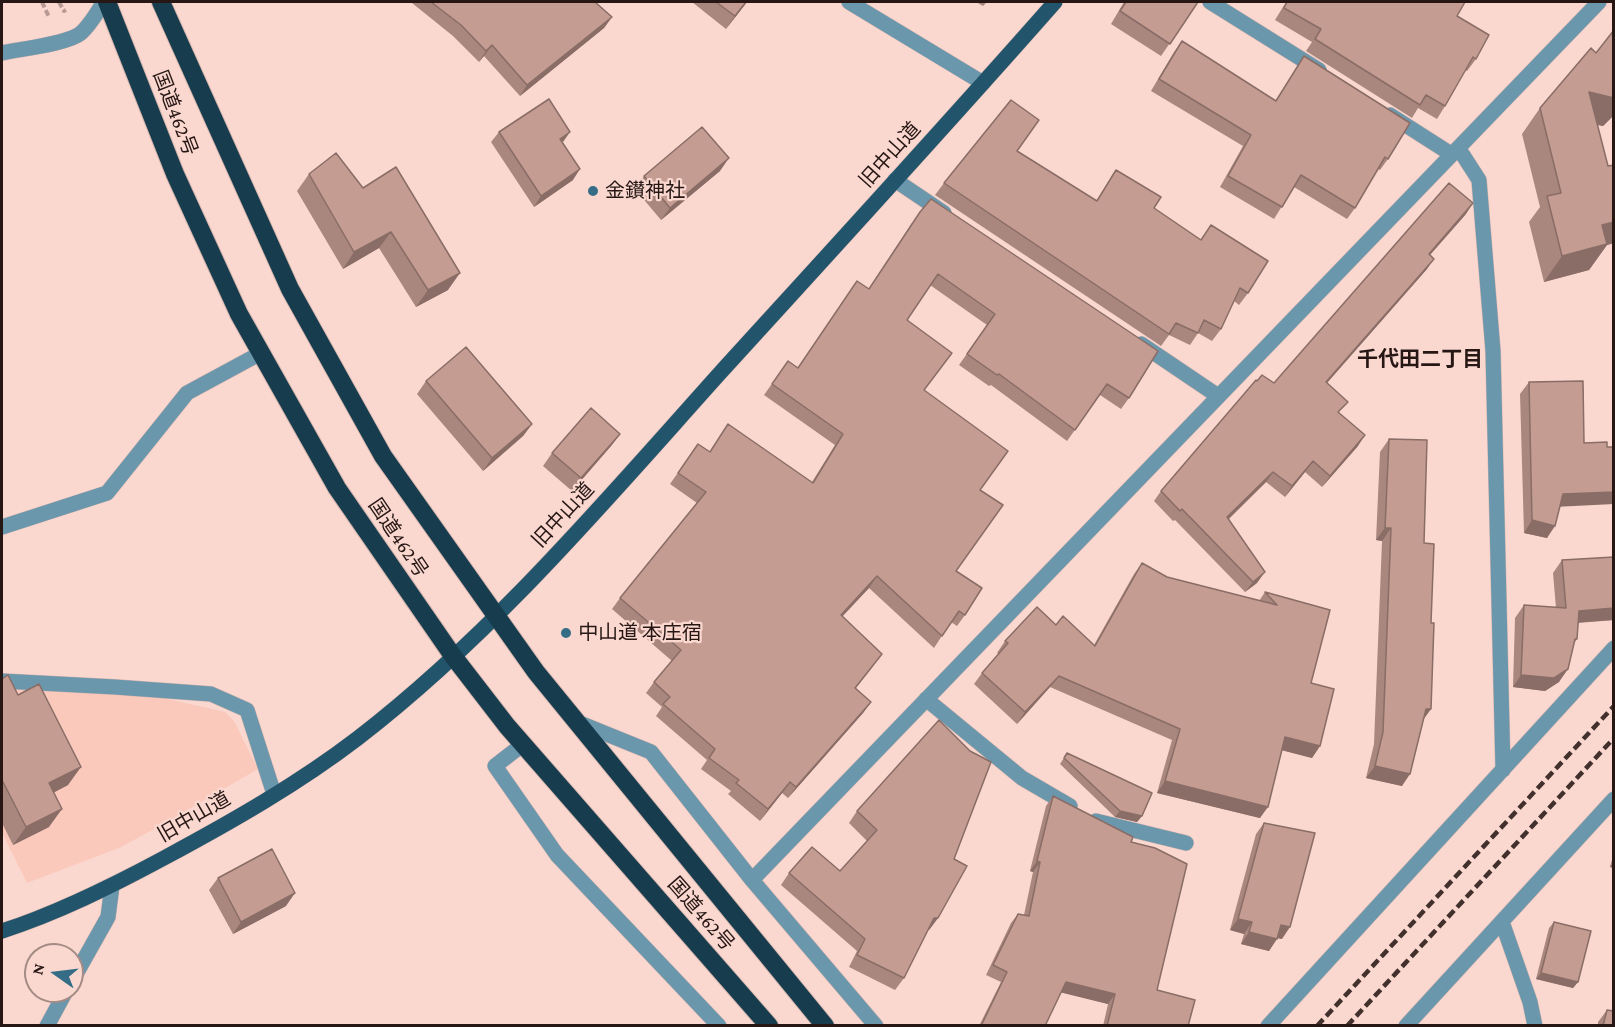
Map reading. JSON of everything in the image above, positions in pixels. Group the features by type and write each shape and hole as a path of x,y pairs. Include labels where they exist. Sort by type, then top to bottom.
{"highway":[{"name":"国道462号","path":"105,2 175,174 239,314 337,488 453,656 522,745 769,1026"},
{"name":"国道462号","path":"161,2 296,299 383,456 536,672 822,1022"}],"main road":[{"name":"旧中山道","path":"2,931 112,886 208,834 356,740 391,712 495,616 586,522 1055,2"}],"street":[{"path":"2,52 60,41 79,34 105,2"},
{"path":"849,2 983,83"},
{"path":"1210,2 1330,78"},
{"path":"752,880 1599,2"},
{"path":"1380,109 1455,151 1479,180 1493,351 1503,770"},
{"path":"895,180 954,219"},
{"path":"1130,337 1218,396"},
{"path":"2,527 107,493 187,393 261,353"},
{"path":"1268,1026 1614,648"},
{"path":"2,681 211,694 247,710 274,794"},
{"path":"926,699 1022,778 1100,824 1186,843"},
{"path":"576,722 651,752 752,880 876,1026"},
{"path":"522,745 495,766 557,855 703,1019 718,1026"},
{"path":"1406,1026 1614,799"},
{"path":"84,960 108,917 112,886"},
{"path":"1502,922 1530,1002 1535,1026"},
{"path":"47,1026 59,1003"}],"path":[{"path":"42,2 49,17"}],"shaded area":[{"path":"2,685 115,687 225,712 234,721 258,769 119,848 27,883 2,833"}],"building":[{"path":"431,2 595,2 612,17 527,85 492,45 486,51 461,25"},
{"path":"716,2 746,2 735,16"},
{"path":"1126,2 1198,2 1170,44 1120,11"},
{"path":"1287,2 1465,2 1457,16 1489,35 1476,59 1473,57 1445,106 1426,95 1420,105 1315,39 1321,29 1284,8"},
{"path":"1614,30 1614,98 1589,92 1608,166 1614,165 1614,222 1602,225 1607,244 1562,256 1547,196 1561,193 1540,108 1591,48 1596,53"},
{"path":"1182,41 1276,101 1304,56 1410,123 1388,159 1385,157 1355,208 1301,175 1282,207 1228,176 1251,135 1159,79"},
{"path":"549,99 570,132 560,139 580,169 541,196 499,132"},
{"path":"1011,100 1039,120 1017,151 1097,201 1116,170 1161,197 1154,208 1201,240 1211,225 1268,261 1248,293 1240,288 1221,329 1204,320 1198,333 1176,323 1169,334 944,183"},
{"path":"702,127 729,158 670,208 644,176"},
{"path":"336,153 363,188 396,167 460,273 428,290 391,232 354,252 309,174"},
{"path":"1449,183 1473,203 1429,254 1434,259 1326,382 1348,402 1338,412 1365,435 1330,476 1313,461 1292,486 1273,472 1227,517 1265,572 1253,582 1182,509 1180,511 1161,491 1256,380 1262,375 1274,383"},
{"path":"931,199 1158,351 1129,398 1107,384 1075,430 999,374 997,375 967,354 995,314 938,274 907,320 952,353 924,390 1008,451 980,490 1003,505 956,571 982,588 965,615 959,611 942,636 877,576 841,615 882,654 855,688 871,702 796,787 790,782 768,809 736,783 739,780 709,758 715,749 663,704 670,697 654,682 681,650 620,598 706,492 678,473 698,444 710,452 728,424 813,483 843,434 772,384 788,361 798,368 857,281 869,289"},
{"path":"466,347 532,424 492,458 426,381"},
{"path":"1583,381 1584,443 1607,442 1607,447 1614,447 1614,492 1563,494 1555,526 1532,520 1529,382"},
{"path":"591,408 620,434 581,478 552,453"},
{"path":"1389,439 1427,440 1424,543 1434,544 1431,709 1426,709 1410,774 1375,766 1383,732 1391,528 1385,528"},
{"path":"1614,557 1614,608 1579,611 1577,639 1575,639 1568,669 1554,678 1521,675 1524,605 1566,608 1562,560"},
{"path":"1142,563 1167,577 1277,605 1265,592 1330,610 1311,683 1334,689 1320,746 1285,737 1268,807 1165,781 1180,729 1059,676 1025,712 982,673 1008,643 1005,641 1037,607 1056,625 1063,616 1095,646"},
{"path":"8,675 18,695 39,684 81,767 49,783 62,809 26,827 2,780 2,679"},
{"path":"939,720 970,751 991,762 954,859 967,866 938,918 934,918 904,978 857,955 865,939 789,873 812,847 840,871 877,830 857,811"},
{"path":"1067,753 1152,793 1142,816 1120,811 1064,758"},
{"path":"1053,796 1133,837 1131,842 1155,848 1187,864 1157,990 1195,1000 1188,1026 1107,1026 1115,994 1066,982 1045,1026 981,1026 1007,972 993,965 1018,914 1029,916 1040,862 1037,861"},
{"path":"1264,823 1315,833 1290,927 1281,925 1277,939 1249,932 1252,922 1238,919"},
{"path":"272,849 295,893 241,922 218,878"},
{"path":"1554,922 1591,931 1578,982 1541,973"},
{"path":"1607,1010 1614,1011 1614,1026 1603,1026"}],"railway":[{"path":"1317,1026 1614,706"},
{"path":"1347,1026 1614,738"}],"place":[{"name":"金鑚神社","path":"593,191"},
{"name":"中山道 本庄宿","path":"566,633"}],"district":[{"name":"千代田二丁目","path":"1420,360"}]}
